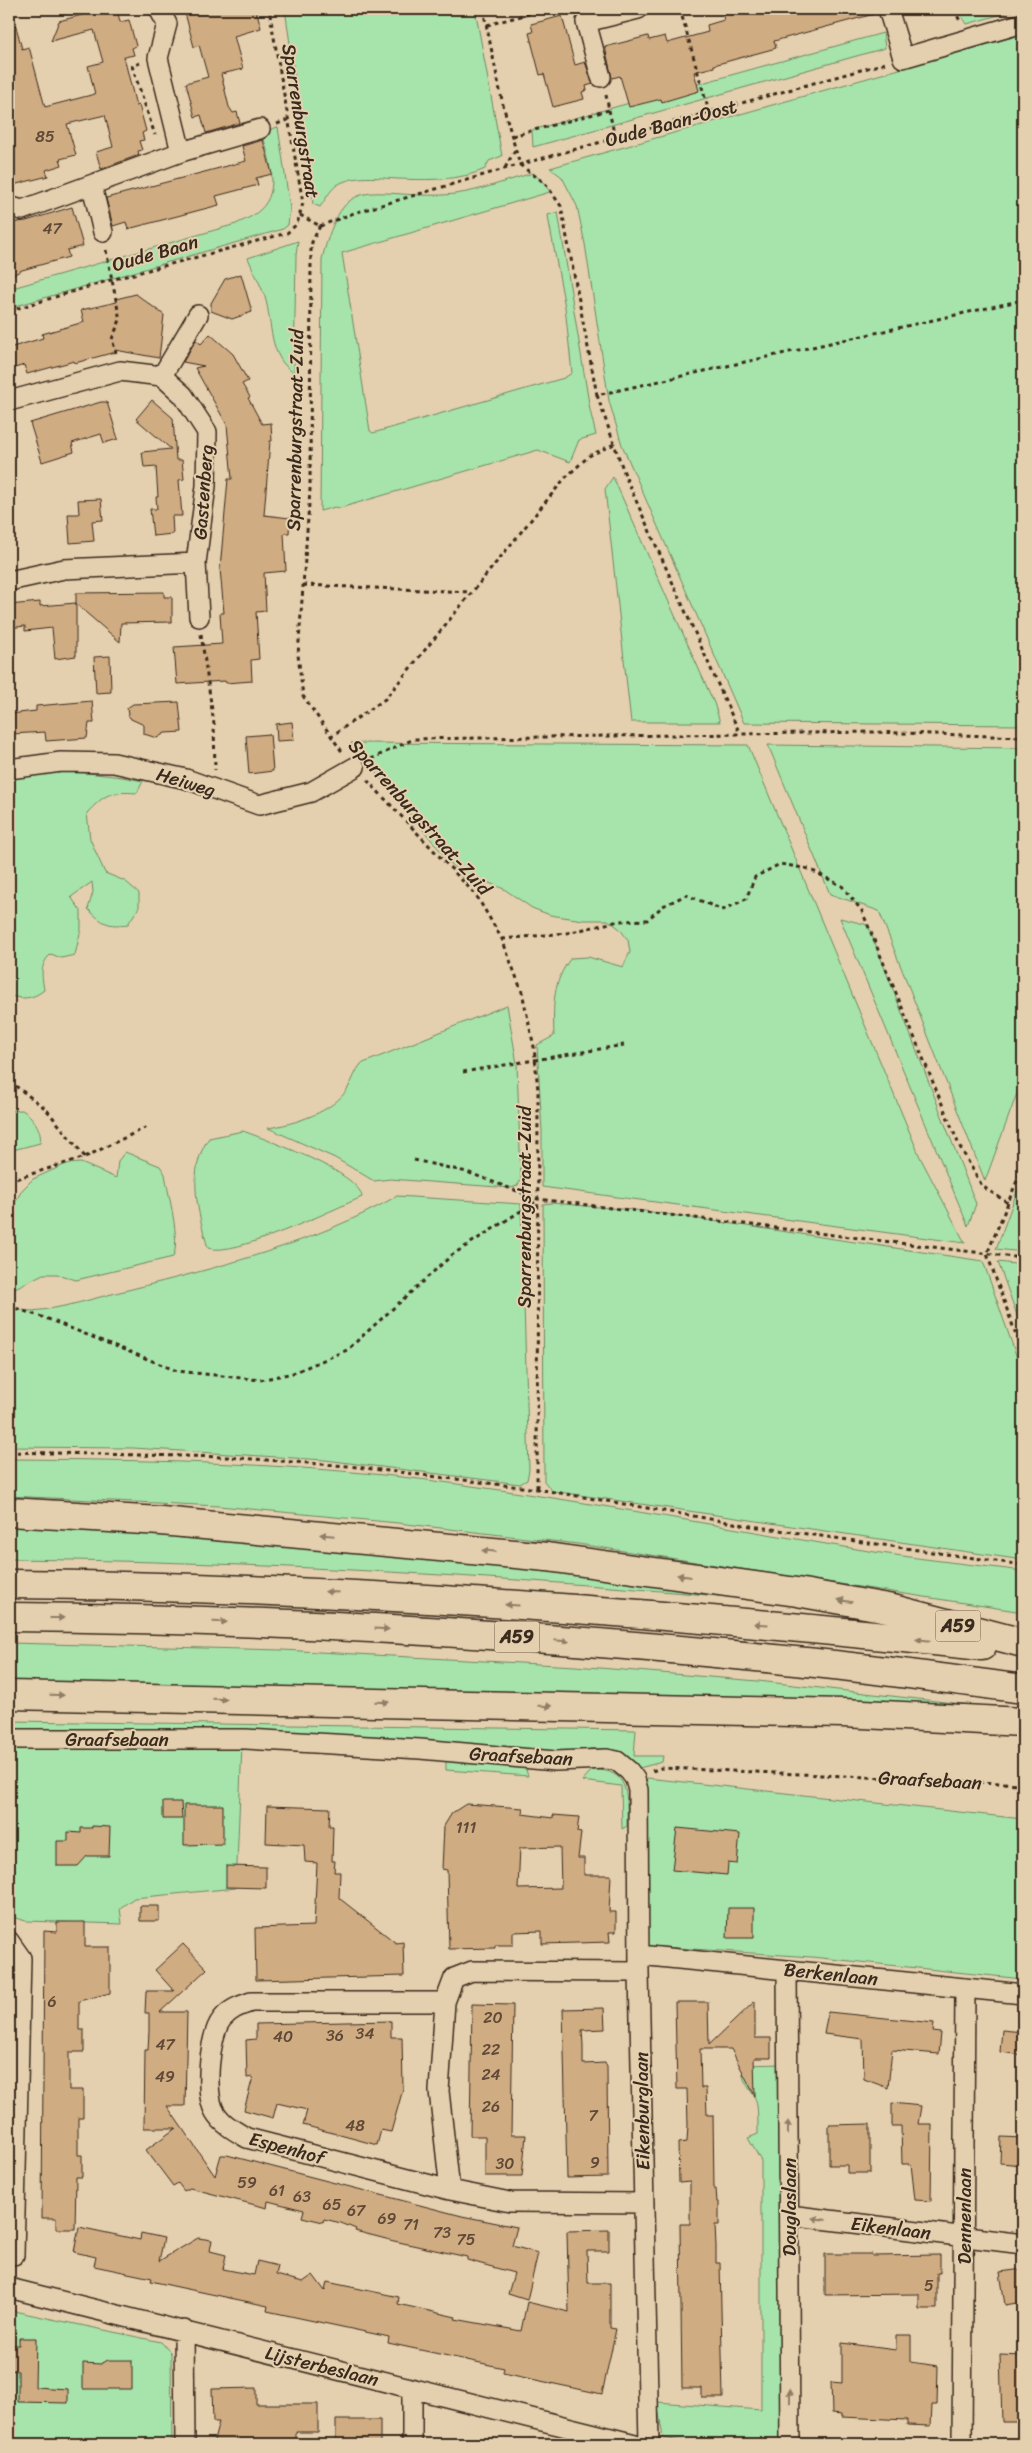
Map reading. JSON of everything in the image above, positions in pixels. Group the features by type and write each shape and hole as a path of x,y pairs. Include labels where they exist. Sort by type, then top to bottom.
{"highway":[{"name":"A59","path":"9,1512 300,1533 547,1557 798,1592 884,1608 1023,1643"},
{"name":"A59","path":"9,1584 330,1592 798,1627 1023,1651"},
{"name":"A59","path":"9,1617 325,1625 537,1639 796,1661 1023,1689"},
{"path":"9,1695 843,1713 1023,1722"}],"street":[{"path":"159,9 167,24 158,58 181,152"},
{"path":"601,77 586,22 638,9"},
{"path":"888,9 903,58 1023,24"},
{"path":"9,206 22,210 181,152 260,129"},
{"path":"92,186 103,232"},
{"path":"9,401 120,371 162,376 198,315"},
{"name":"Gastenberg","path":"162,376 183,395 207,432 206,486 196,563 199,617"},
{"name":"Gastenberg","path":"9,580 64,569 196,563"},
{"name":"Heiweg","path":"9,769 60,762 114,763 186,779 259,805 311,792 355,767"},
{"name":"Graafsebaan","path":"9,1739 246,1739 420,1749 555,1761 607,1759 624,1766 635,1779"},
{"name":"Eikenburglaan","path":"635,1779 638,1790 639,1964 649,2444"},
{"path":"9,1941 21,1958 14,2255"},
{"path":"450,2190 439,2090 445,2002 454,1978 472,1971 639,1964"},
{"name":"Berkenlaan","path":"639,1964 787,1970 1023,1994"},
{"name":"Douglaslaan","path":"787,1970 790,2444"},
{"name":"Dennenlaan","path":"962,2444 965,1988"},
{"name":"Espenhof","path":"445,2002 250,2002 233,2008 221,2020 212,2037 209,2096 214,2112 228,2127 247,2138 450,2190 510,2202 644,2203"},
{"name":"Eikenlaan","path":"789,2215 1023,2244"},
{"name":"Lijsterbeslaan","path":"9,2288 184,2330 634,2444"},
{"path":"184,2330 184,2444"},
{"path":"412,2389 412,2444"}],"path":[{"name":"Sparrenburgstraat","path":"268,9 303,203 300,215 320,226"},
{"path":"483,9 503,105 520,165 545,183 561,206 597,396 626,478 740,734"},
{"path":"487,26 547,9"},
{"path":"680,9 710,112"},
{"name":"Oude Baan-Oost","path":"320,226 354,213 504,169 903,58"},
{"path":"601,77 615,138"},
{"path":"512,136 609,110"},
{"path":"504,169 516,149"},
{"name":"Oude Baan","path":"9,311 111,280 287,233 297,224 300,215"},
{"name":"Sparrenburgstraat-Zuid","path":"320,226 312,242 311,250 310,490 298,655 303,696 330,737 355,767 476,895 502,939 522,992 535,1059 538,1091 537,1489"},
{"path":"103,232 120,320 112,339 120,371"},
{"path":"597,396 1023,300"},
{"path":"330,737 384,699 565,478 589,456 614,444"},
{"path":"303,585 471,592"},
{"path":"199,617 214,724 215,790"},
{"path":"355,767 414,739 872,732 1023,737"},
{"path":"502,939 567,933 620,921 647,920 663,906 686,895 723,910 746,899 755,877 780,864 809,869 842,886 862,911 959,1145 982,1186 1008,1202"},
{"path":"463,1072 624,1045"},
{"path":"9,1081 46,1109 86,1157"},
{"path":"9,1181 86,1157 146,1127"},
{"path":"414,1160 468,1172 538,1199 1023,1258"},
{"path":"1023,1166 987,1254 1023,1354"},
{"path":"9,1306 48,1319 177,1371 260,1380 293,1373 346,1350 452,1255 538,1199"},
{"path":"9,1452 226,1458 348,1466 537,1489 751,1526 1023,1565"},
{"name":"Graafsebaan","path":"635,1779 661,1768 1023,1784"}],"green space":[{"path":"285,9 475,9 502,156 489,161 485,169 453,178 420,180 351,179 334,187 320,207 313,204"},
{"path":"957,9 1020,9 967,24"},
{"path":"883,33 885,48 533,147 532,130"},
{"path":"1023,34 1023,725 744,723 622,445 609,401 585,244 577,206 562,177 550,168"},
{"path":"278,127 290,208 288,225 283,229 9,308 9,289 236,224 255,214 267,202 272,183 272,172 262,132"},
{"path":"533,173 544,183 550,192 342,253 370,431 373,433 564,378 572,373 565,307 548,215 558,212 590,410 596,435 579,440 570,462 538,450 340,508 335,507 320,511 322,259 340,211 351,200 363,194 454,194 477,190"},
{"path":"298,241 296,255 294,373 280,358 276,349 265,297 248,258"},
{"path":"613,477 714,703 720,722 631,722 605,489"},
{"path":"351,743 748,745 920,1157 965,1243 542,1187 542,1131 537,1045 554,1036 554,1004 560,976 571,958 588,957 623,967 630,952 628,940 620,929 608,920 583,920 550,915 532,908 504,889 484,881 468,884"},
{"path":"768,745 1023,748 1023,1077 985,1181 879,911 830,894"},
{"path":"70,771 143,781 137,793 114,793 109,795 87,813 90,839 105,873 125,881 139,893 139,907 128,924 115,925 102,921 88,909 93,892 92,882 71,897 81,911 81,929 75,955 61,958 51,954 43,967 44,990 32,997 14,997 9,995 9,775"},
{"path":"840,918 868,925 976,1204 968,1226"},
{"path":"507,1005 517,1064 521,1180 517,1186 511,1188 390,1179 374,1181 335,1158 268,1128 312,1116 333,1104 348,1088 361,1064"},
{"path":"22,1110 36,1124 40,1133 40,1143 9,1151 9,1111"},
{"path":"243,1131 290,1149 346,1177 357,1187 362,1197 284,1231 239,1246 221,1249 208,1248 196,1192 198,1164 202,1150 209,1138"},
{"path":"125,1152 160,1166 165,1174 175,1229 176,1240 173,1257 76,1280 57,1274 43,1274 9,1291 9,1214 22,1190 33,1179 66,1164 81,1163 116,1178 118,1161"},
{"path":"1023,1175 1023,1252 996,1249"},
{"path":"397,1196 521,1204 529,1470 527,1480 520,1484 325,1460 133,1448 9,1447 9,1309 31,1311 68,1305 232,1263 333,1227 366,1213"},
{"path":"552,1203 645,1211 983,1261 1023,1375 1023,1560 552,1491 544,1481 543,1204"},
{"path":"998,1262 1023,1265 1023,1332"},
{"path":"9,1459 175,1462 340,1471 450,1483 612,1507 881,1553 1023,1571 1023,1612 578,1544 398,1523 219,1506 9,1496"},
{"path":"9,1520 309,1537 773,1601 678,1592 391,1572 200,1563 9,1559"},
{"path":"9,1643 282,1650 575,1666 758,1681 998,1708 9,1688"},
{"path":"9,1721 636,1730 634,1756 663,1756 662,1762 639,1768 622,1754 603,1749 562,1754 9,1732"},
{"path":"242,1744 236,1888 134,1898 120,1908 122,1924 26,1921 9,1916 9,1745"},
{"path":"449,1759 525,1767 528,1776 446,1770 446,1762"},
{"path":"592,1770 605,1771 614,1774 620,1779 624,1787 627,1805 627,1826 622,1829 621,1786 582,1781"},
{"path":"647,1778 1023,1819 1023,1979 812,1957 647,1946 644,1786"},
{"path":"783,2064 780,2444 697,2444 663,2438 657,2402 761,2410 761,2161 748,2138 758,2134 757,2108 756,2100 745,2081 743,2071 744,2065"},
{"path":"9,2310 161,2342 171,2353 172,2444 9,2444"}],"building":[{"path":"105,9 117,9 120,22 129,20 136,46 132,48 134,55 124,57 136,106 139,105 146,131 142,133 144,140 139,141 142,150 138,151 139,155 101,169 96,152 113,147 105,115 67,124 76,155 60,159 62,165 46,170 48,176 9,186 9,20 14,19 22,49 29,47 45,107 95,94 88,66 103,62 94,30 51,41 59,21"},
{"path":"184,9 256,9 261,28 234,36 243,69 221,74 229,107 233,113 237,112 240,123 206,133 201,115 195,117 186,83 208,77 199,45 194,47"},
{"path":"721,9 873,9 874,14 774,41 776,48 694,72 699,91 662,102 661,99 629,107 620,76 612,78 605,47 648,36 649,40 665,36 667,43 708,32 707,25 724,20"},
{"path":"562,16 575,65 585,62 593,84 586,86 587,90 582,92 584,99 553,107 544,74 540,75 529,33 533,32 531,24"},
{"path":"263,140 272,174 256,178 258,185 216,196 219,205 128,229 126,222 113,226 106,198 246,161 242,146"},
{"path":"72,207 83,246 67,250 69,257 22,270 9,277 9,223 26,221"},
{"path":"241,274 252,312 232,319 211,311 211,303 225,279"},
{"path":"136,294 164,315 159,358 115,350 115,352 75,363 74,361 27,374 24,365 12,369 9,348 43,338 42,334 84,322 81,310 117,302 116,299"},
{"path":"210,334 233,354 248,381 242,384 262,424 271,423 272,441 270,441 264,515 290,518 289,533 284,533 286,571 264,573 266,611 256,612 259,659 251,660 252,681 177,684 174,647 222,644 220,613 224,613 220,569 228,479 232,479 227,425 195,368 204,366 183,362 196,340 201,344"},
{"path":"152,400 173,418 176,460 182,460 184,479 179,480 182,516 172,516 173,534 153,536 150,509 157,509 156,466 144,467 142,452 171,449 136,419"},
{"path":"101,402 107,402 118,439 104,443 101,434 72,443 74,452 42,462 30,423"},
{"path":"101,499 103,520 92,521 94,541 70,543 68,514 79,514 78,500"},
{"path":"164,592 164,597 172,597 172,622 121,623 120,642 76,604 76,593"},
{"path":"40,602 40,606 76,603 76,656 55,659 52,628 25,631 25,626 9,628 9,605"},
{"path":"110,656 111,692 96,693 94,657"},
{"path":"92,701 94,723 89,723 87,738 46,741 45,732 12,734 10,714 36,711 36,706"},
{"path":"179,702 182,732 165,733 157,738 144,734 144,725 131,719 128,715 127,708 133,704"},
{"path":"292,722 294,740 277,741 276,724"},
{"path":"270,734 273,771 249,774 246,736"},
{"path":"163,1802 181,1802 182,1819 163,1819"},
{"path":"466,1804 523,1808 522,1814 553,1818 553,1815 579,1817 577,1832 581,1833 578,1858 584,1858 584,1875 611,1875 609,1912 616,1912 616,1932 609,1932 610,1942 542,1944 542,1931 513,1932 513,1945 495,1945 495,1948 449,1949 447,1870 442,1869 444,1826 452,1813","holes":["560,1847 561,1888 518,1889 520,1848"]},
{"path":"184,1805 223,1805 223,1844 184,1845"},
{"path":"267,1806 330,1808 329,1826 333,1826 332,1861 335,1861 334,1872 340,1872 339,1898 396,1943 403,1942 404,1976 256,1980 255,1928 314,1926 317,1863 305,1862 304,1845 266,1843"},
{"path":"92,1826 110,1827 109,1856 87,1856 78,1866 57,1866 57,1841 68,1841 68,1832 81,1833 81,1828 92,1828"},
{"path":"677,1828 740,1834 737,1864 728,1863 727,1875 672,1870"},
{"path":"226,1866 266,1867 266,1888 226,1887"},
{"path":"140,1906 159,1906 159,1921 140,1921"},
{"path":"728,1908 754,1908 754,1938 727,1938"},
{"path":"57,1922 85,1922 85,1947 110,1947 110,1993 79,2001 79,2030 84,2030 84,2052 69,2052 69,2090 83,2090 83,2118 78,2118 78,2155 82,2155 82,2177 76,2177 75,2229 56,2229 56,2218 42,2218 44,1931 57,1932"},
{"path":"183,1944 207,1969 160,2012 187,2012 185,2106 167,2106 215,2176 221,2155 227,2155 462,2216 517,2227 512,2246 538,2253 527,2300 508,2294 514,2273 467,2260 467,2257 355,2231 356,2229 341,2223 324,2219 323,2222 302,2217 304,2210 268,2201 267,2208 190,2188 184,2191 178,2183 173,2186 146,2150 176,2128 144,2128 145,2050 148,2050 149,2031 149,2013 145,2013 146,1991 174,1991 155,1970"},
{"path":"755,2001 755,2038 771,2038 771,2058 754,2058 755,2096 731,2049 700,2049 701,2088 706,2088 707,2115 713,2115 714,2189 716,2189 717,2202 719,2202 719,2225 715,2225 716,2263 720,2263 723,2398 702,2398 702,2388 682,2388 680,2224 690,2224 690,2182 679,2183 678,2143 687,2142 688,2125 687,2089 677,2089 675,2002 708,2002 709,2045"},
{"path":"472,2004 513,2005 511,2135 526,2135 522,2176 485,2176 485,2136 470,2136"},
{"path":"604,2008 605,2029 582,2030 583,2064 605,2063 607,2067 608,2177 567,2178 563,2009"},
{"path":"828,2012 934,2023 933,2032 941,2033 939,2054 892,2050 888,2088 864,2079 863,2039 824,2034"},
{"path":"391,2021 391,2037 402,2037 403,2089 391,2132 381,2130 377,2145 303,2125 307,2110 277,2103 273,2118 244,2110 253,2077 247,2078 246,2040 256,2039 256,2024"},
{"path":"1002,2030 1023,2032 1023,2055 1000,2052"},
{"path":"892,2103 921,2106 918,2124 932,2124 931,2201 915,2200 911,2164 902,2164 901,2126 892,2126"},
{"path":"870,2124 870,2173 847,2173 847,2165 829,2165 829,2125"},
{"path":"1001,2137 1023,2138 1023,2165 1000,2163"},
{"path":"79,2227 140,2240 141,2233 164,2238 159,2261 198,2238 212,2240 210,2251 226,2255 223,2269 254,2275 257,2261 278,2266 276,2275 303,2282 313,2275 325,2291 327,2282 399,2297 398,2304 456,2317 455,2319 521,2331 527,2302 569,2312 567,2231 609,2230 609,2251 587,2251 588,2283 610,2283 610,2328 616,2329 602,2394 503,2373 504,2368 388,2343 389,2337 267,2311 268,2306 151,2281 152,2278 94,2266 96,2257 74,2252"},
{"path":"825,2254 872,2254 872,2256 940,2255 940,2273 937,2273 937,2309 919,2309 919,2294 825,2295"},
{"path":"1023,2269 1023,2302 1005,2305 1000,2272"},
{"path":"896,2335 911,2335 911,2362 938,2366 937,2405 932,2405 931,2426 907,2425 907,2420 842,2417 842,2414 832,2413 831,2382 842,2383 842,2343 896,2350"},
{"path":"19,2338 36,2338 35,2387 68,2389 68,2403 18,2402 18,2371 9,2370 9,2345 19,2345"},
{"path":"1000,2355 1023,2356 1023,2422 1002,2422"},
{"path":"108,2360 132,2360 132,2389 83,2389 83,2363 101,2364"},
{"path":"256,2388 256,2404 318,2404 318,2432 296,2432 296,2441 278,2441 277,2444 213,2444 219,2422 213,2422 212,2389"},
{"path":"336,2420 380,2420 380,2444 336,2444"}]}
